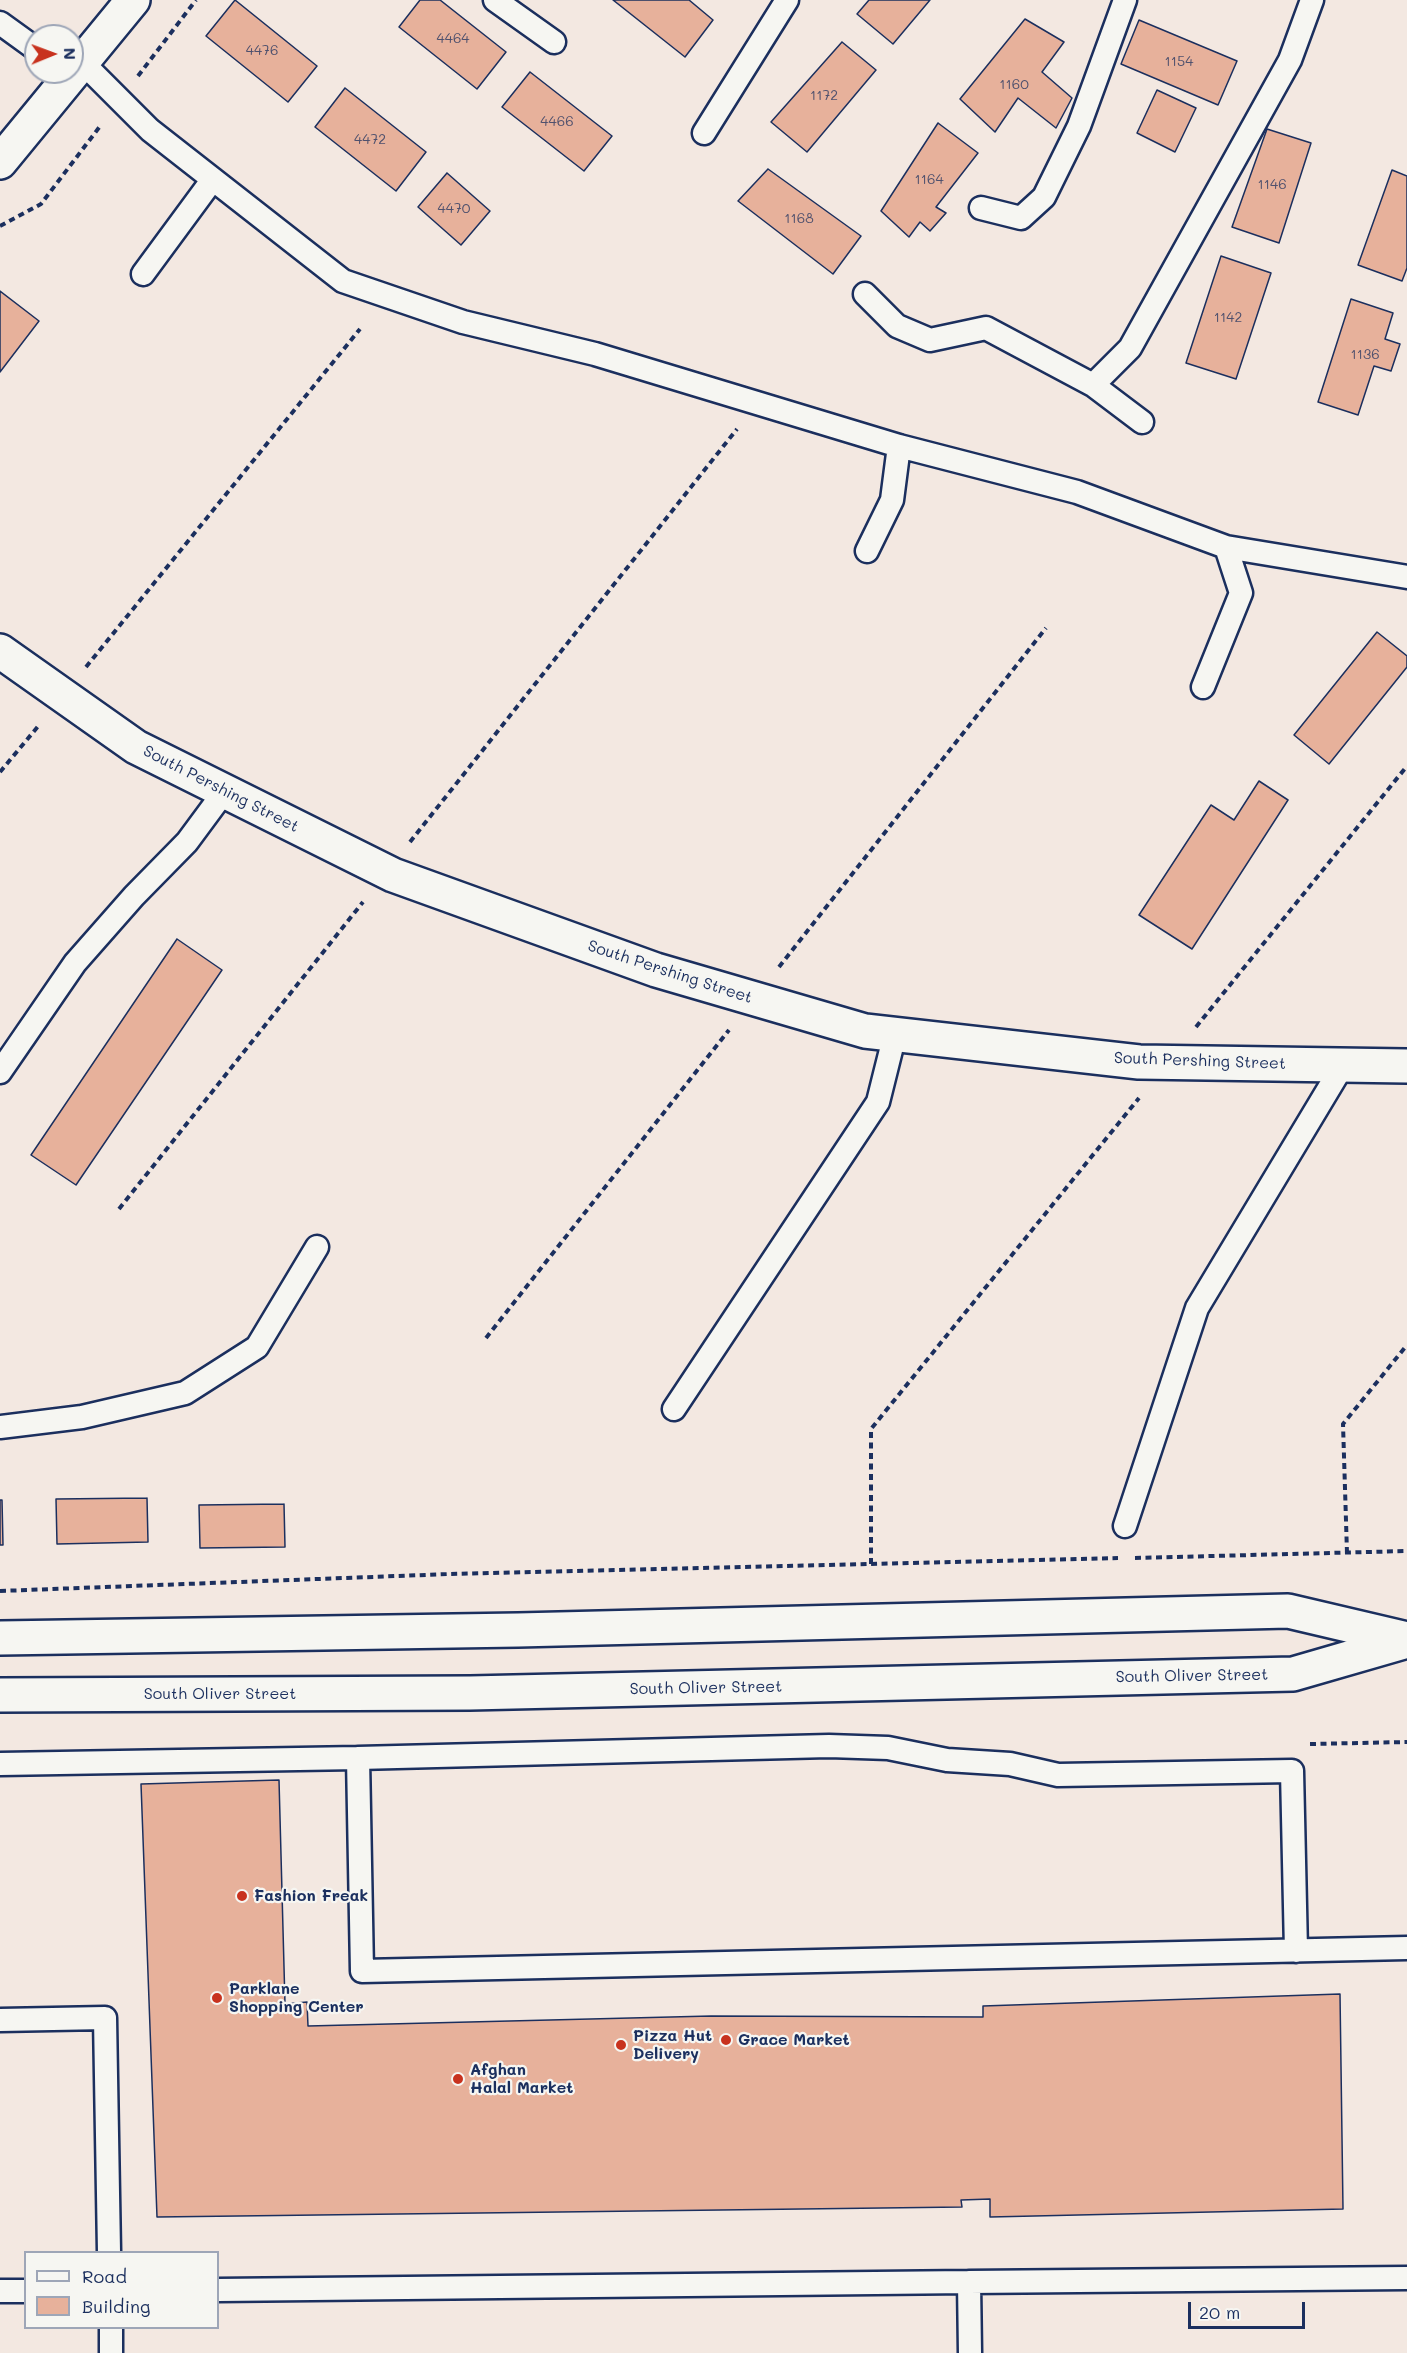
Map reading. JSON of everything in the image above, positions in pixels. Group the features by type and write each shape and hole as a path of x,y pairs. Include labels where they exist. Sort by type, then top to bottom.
{"main road":[{"path":"84,58 132,0"},
{"path":"0,162 63,84"},
{"name":"South Pershing Street","path":"0,651 136,747 224,792 387,871 656,970 865,1031 1139,1062 1407,1066"},
{"name":"South Oliver Street","path":"0,1638 518,1630 1288,1611 1407,1640"},
{"name":"South Oliver Street","path":"0,1695 470,1693 1293,1674 1407,1640"}],"lane":[{"path":"495,0 554,42"},
{"path":"704,133 787,0"},
{"path":"981,208 1022,218 1044,197 1079,126 1125,0"},
{"path":"1093,386 1130,348 1290,60 1312,0"},
{"path":"0,23 24,40"},
{"path":"84,78 343,281 463,322 595,354 899,446 1077,492 1226,548 1407,577"},
{"path":"143,274 213,179"},
{"path":"865,294 897,326 930,340 986,328 1093,386 1142,422"},
{"path":"867,551 892,500 899,446"},
{"path":"1203,687 1241,593 1226,548"},
{"path":"0,1072 75,963 134,896 187,842 224,792"},
{"path":"674,1409 878,1102 895,1034"},
{"path":"1125,1527 1197,1308 1343,1065"},
{"path":"0,1426 82,1418 185,1393 257,1347 318,1247"},
{"path":"0,1764 829,1746 888,1748 947,1760 1010,1764 1058,1775 1292,1771 1296,1951"},
{"path":"357,1758 362,1971 1407,1948"},
{"path":"0,2020 105,2018 110,2251"},
{"path":"219,2290 1407,2278"},
{"path":"969,2282 970,2353"},
{"path":"0,2291 24,2291"},
{"path":"111,2329 111,2353"}],"path":[{"path":"0,772 360,329"},
{"path":"119,1209 758,403"},
{"path":"871,1564 871,1429 1407,766"},
{"path":"1347,1552 1343,1424 1407,1345"},
{"path":"1133,1558 1407,1551"},
{"path":"0,1591 450,1574 1121,1558"}],"building":[{"path":"235,0 317,66 288,102 206,36"},
{"path":"420,0 440,0 506,52 477,89 399,27"},
{"path":"613,0 689,0 713,20 685,57"},
{"path":"869,0 930,0 893,44 857,14"},
{"path":"1025,19 1064,42 1042,72 1072,98 1056,128 1018,98 995,132 960,99"},
{"path":"1139,20 1237,61 1218,105 1121,64"},
{"path":"842,42 876,70 807,152 771,122"},
{"path":"530,72 612,136 584,171 502,107"},
{"path":"345,88 426,152 396,191 315,127"},
{"path":"1157,90 1196,108 1175,152 1137,133"},
{"path":"938,123 978,153 936,207 946,213 930,231 920,222 909,237 881,211"},
{"path":"1267,129 1311,143 1279,243 1232,227"},
{"path":"768,169 861,236 833,274 738,201"},
{"path":"1392,170 1407,176 1407,268 1402,281 1358,265"},
{"path":"447,173 490,211 461,245 418,207"},
{"path":"1221,256 1271,273 1236,379 1186,363"},
{"path":"0,291 39,321 0,372"},
{"path":"1351,299 1393,313 1385,339 1400,344 1391,371 1374,366 1358,415 1318,402"},
{"path":"1377,632 1407,656 1407,667 1329,764 1294,735"},
{"path":"1259,781 1288,800 1192,949 1139,915 1211,805 1234,820"},
{"path":"177,939 222,970 76,1185 31,1155"},
{"path":"147,1498 148,1542 57,1544 56,1499"},
{"path":"0,1500 2,1500 3,1545 0,1545"},
{"path":"284,1504 285,1547 200,1548 199,1505"},
{"name":"Parklane Shopping Center","path":"279,1780 285,2004 307,2002 308,2026 711,2016 983,2017 983,2006 1340,1994 1343,2209 990,2217 990,2199 961,2200 962,2207 157,2217 141,1784"}],"place":[{"name":"Fashion Freak","path":"242,1896"},
{"name":"Parklane Shopping Center","path":"217,1998"},
{"name":"Grace Market","path":"726,2040"},
{"name":"Pizza Hut Delivery","path":"621,2045"},
{"name":"Afghan Halal Market","path":"458,2079"}]}
